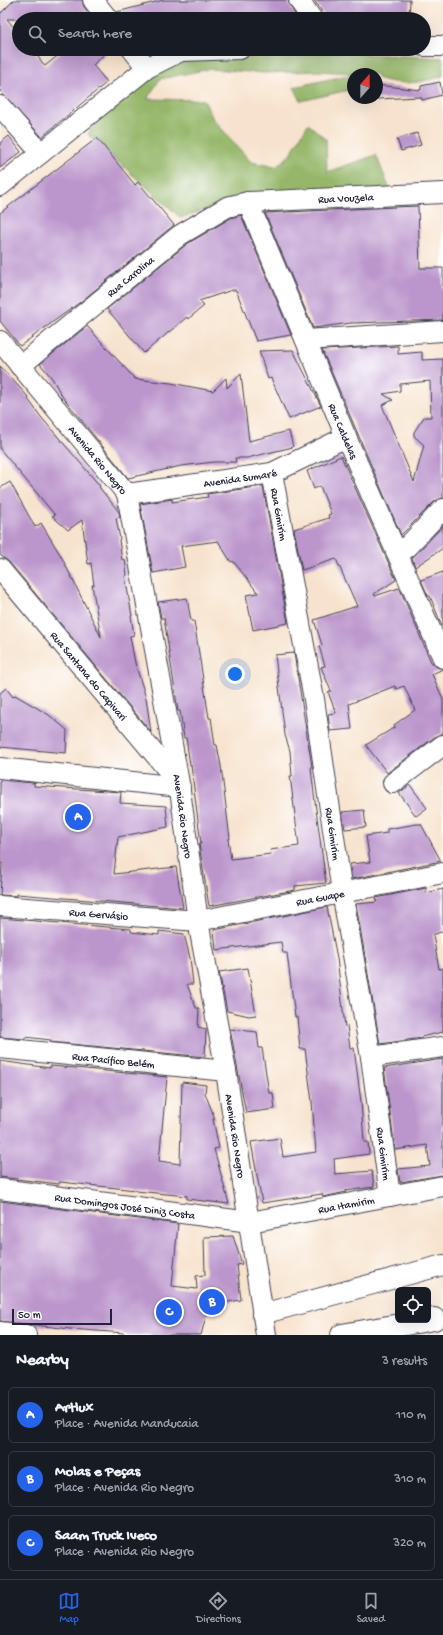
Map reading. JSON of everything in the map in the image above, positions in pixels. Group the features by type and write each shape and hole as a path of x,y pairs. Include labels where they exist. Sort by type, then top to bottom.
{"highway":[{"path":"342,1335 439,1318"},
{"path":"396,1335 439,1318"}],"street":[{"path":"93,0 102,12"},
{"path":"299,0 307,12"},
{"path":"431,46 443,46"},
{"path":"138,56 147,68"},
{"path":"0,186 147,68 171,56"},
{"path":"0,106 41,153"},
{"name":"Rua Vouzela","path":"248,202 443,193"},
{"name":"Rua Caldelas","path":"248,202 346,437 443,658"},
{"name":"Rua Carolina","path":"20,366 180,235 227,207 248,202"},
{"path":"306,340 443,331"},
{"name":"Avenida Rio Negro","path":"0,341 127,494 179,785 198,920 226,1071 266,1335"},
{"name":"Avenida Sumaré","path":"127,494 272,473 346,437"},
{"name":"Rua Gimirim","path":"272,473 314,699 342,892 371,1057 390,1196"},
{"path":"399,555 443,509"},
{"name":"Rua Santana do Capivari","path":"0,568 179,785"},
{"path":"393,783 443,745"},
{"path":"0,768 179,785"},
{"name":"Rua Guape","path":"198,920 443,873"},
{"name":"Rua Gervásio","path":"0,906 198,920"},
{"path":"371,1057 443,1046"},
{"name":"Rua Pacífico Belém","path":"0,1048 226,1071"},
{"name":"Rua Itamirim","path":"250,1222 443,1186"},
{"name":"Rua Domingos José Diniz Costa","path":"0,1189 250,1222"},
{"path":"262,1314 443,1265"},
{"path":"0,1332 26,1335"}],"green space":[{"path":"262,56 404,56 443,58 443,76 418,82 402,83 383,79 383,68 347,68 347,72 317,71 265,73 209,69 160,79 147,99 204,100 213,119 251,162 276,167 290,155 308,124 326,139 327,172 376,155 390,190 221,204 181,218 88,135 98,115 140,80 184,57 215,59"},
{"path":"347,75 347,90 301,101 294,87"}],"building":[{"path":"14,0 82,0 84,7 88,12 12,12 12,19 7,19 12,25 12,56 37,56 45,66 57,56 103,56 93,65 107,82 42,137 0,91 0,11 1,13"},
{"path":"163,0 288,0 294,12 117,12"},
{"path":"314,0 410,0 409,12 322,12"},
{"path":"440,82 442,95 422,100 421,97 383,99 383,86 421,90 421,86"},
{"path":"417,133 421,145 401,151 397,139"},
{"path":"9,136 21,152 0,168 0,143"},
{"path":"97,138 135,185 138,182 174,225 83,300 20,346 0,321 0,213"},
{"path":"418,206 420,268 443,268 443,320 351,323 313,328 265,213"},
{"path":"241,215 291,335 256,341 236,290 232,290 199,301 204,306 188,319 187,317 144,353 107,309 187,244 231,218"},
{"path":"87,326 135,379 171,383 213,391 226,378 227,388 241,374 249,441 289,431 293,447 247,458 235,458 236,462 214,462 181,466 128,478 62,396 52,378 40,364"},
{"path":"398,346 398,354 422,352 422,360 443,359 443,498 435,501 401,535 322,350","holes":["430,381 431,417 424,417 414,432 414,436 424,445 414,482 382,405 393,400 383,394 400,391 400,384"]},
{"path":"293,350 321,406 289,419 271,378 268,379 259,351"},
{"path":"0,366 29,398 28,399 41,417 100,486 99,487 119,512 120,517 116,518 122,560 125,559 127,575 125,576 134,635 130,636 135,663 146,698 151,732 9,562 0,555 0,488 10,482 35,527 41,523 61,556 101,637 92,585 94,585 91,563 88,564 82,520 68,530 52,516 55,515 0,449"},
{"path":"341,456 396,580 374,594 375,596 399,588 400,589 431,662 437,667 443,669 432,674 443,699 443,733 436,736 387,773 366,745 395,727 394,725 415,710 404,686 396,689 395,686 349,704 352,729 330,731 328,714 336,713 328,692 331,691 321,667 325,666 319,646 322,645 314,620 357,606 336,559 302,570 294,529 329,518 328,515 331,514 320,486 314,489 307,471"},
{"path":"263,486 288,623 253,630 246,595 258,593 233,561 231,562 218,541 181,546 185,567 153,573 140,504 172,499 172,502 208,497 207,494"},
{"path":"443,526 443,548 415,567 412,558"},
{"path":"443,572 442,626 430,596 428,596 421,580"},
{"path":"187,598 191,621 194,621 209,718 211,718 215,745 217,745 221,766 231,859 271,854 270,850 299,846 290,776 292,776 290,751 285,735 275,655 294,653 312,767 315,802 326,883 295,886 295,890 209,906 199,844 201,844 191,765 186,738 184,738 180,711 178,711 164,618 161,618 158,602"},
{"path":"6,688 13,697 15,695 49,715 67,730 66,753 0,747 0,693"},
{"path":"0,780 34,783 34,786 121,792 120,803 166,806 168,827 118,837 114,874 176,867 183,908 17,894 17,896 0,895 2,863 0,863"},
{"path":"410,785 427,808 416,816 399,793"},
{"path":"364,810 366,827 345,829 342,812"},
{"path":"421,824 441,861 352,879 350,864 370,862 366,836 387,833 387,829"},
{"path":"426,888 426,893 443,889 443,931 433,935 439,969 443,968 443,1032 421,1037 422,1038 380,1044 356,904 377,902 376,898"},
{"path":"327,907 337,958 345,1027 347,1026 350,1048 354,1048 361,1102 364,1142 368,1142 369,1154 334,1159 335,1174 372,1171 374,1187 345,1191 346,1192 323,1197 322,1194 262,1203 251,1142 280,1138 283,1157 316,1152 312,1102 305,1049 300,1049 297,1017 295,1017 287,953 283,953 281,942 216,950 214,930"},
{"path":"0,918 131,929 131,932 159,935 159,931 184,934 190,958 193,984 187,984 196,1008 199,1008 198,1027 206,1029 205,1057 50,1042 51,1040 25,1037 25,1039 0,1037"},
{"path":"248,968 256,1015 249,1016 227,1011 219,972"},
{"path":"230,1029 257,1032 259,1048 262,1048 269,1093 273,1093 275,1109 246,1113"},
{"path":"443,1059 443,1175 400,1182 398,1169 430,1166 427,1145 395,1150 384,1068"},
{"path":"0,1061 50,1068 50,1066 167,1077 159,1161 180,1164 182,1082 206,1085 205,1093 215,1119 213,1119 219,1148 214,1149 229,1204 187,1199 187,1196 0,1177"},
{"path":"0,1201 178,1224 172,1286 197,1289 196,1276 205,1275 204,1237 233,1236 242,1264 237,1265 241,1300 209,1305 201,1335 123,1335 124,1333 70,1329 0,1321"}],"place":[{"name":"Artlux","path":"78,817"},
{"name":"Molas e Peças","path":"212,1302"},
{"name":"Saam Truck Iveco","path":"169,1312"}]}
